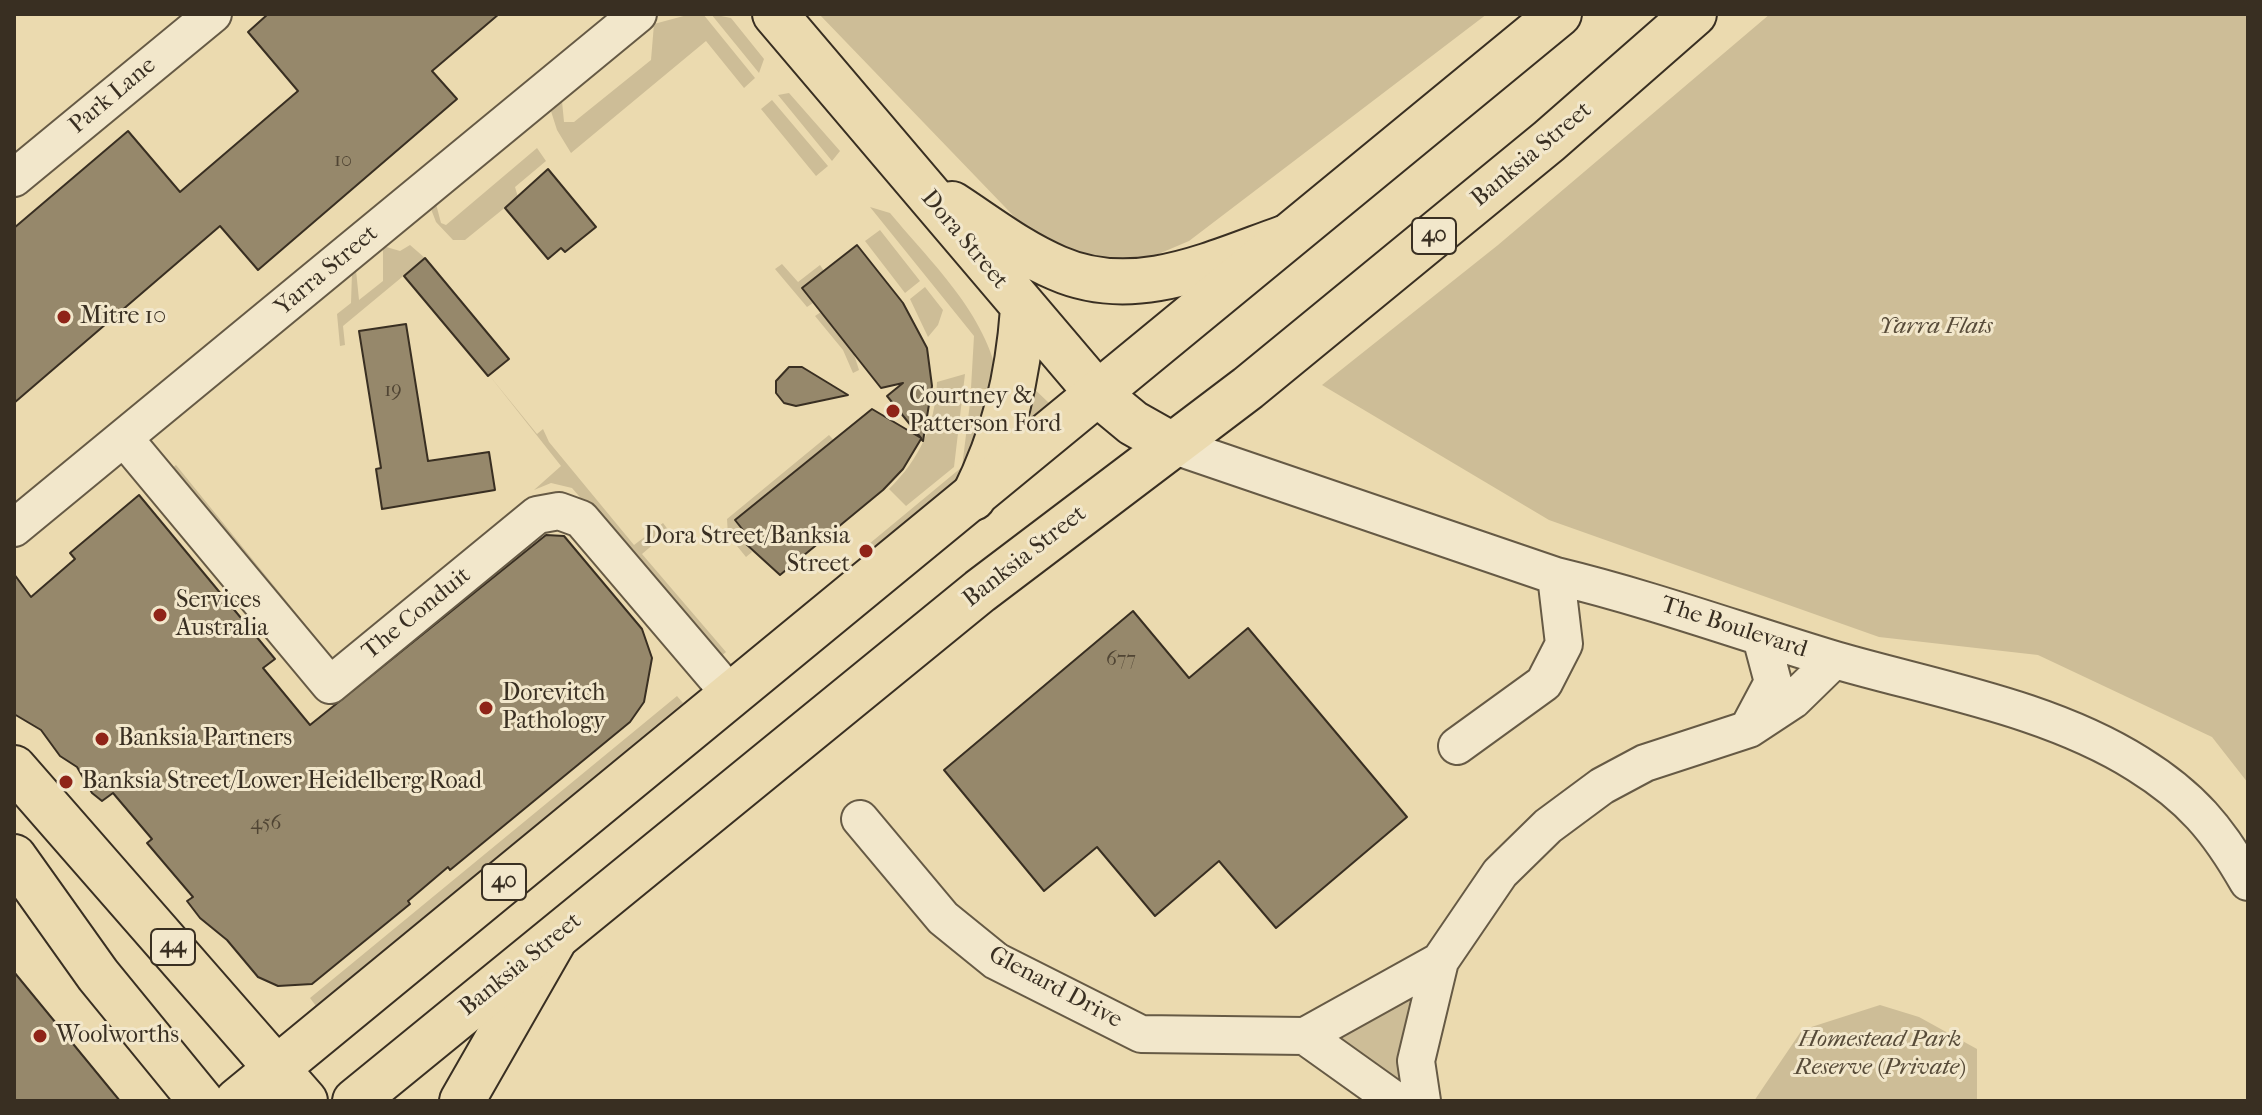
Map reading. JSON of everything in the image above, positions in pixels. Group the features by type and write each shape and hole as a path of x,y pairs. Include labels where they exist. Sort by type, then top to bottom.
{"main road":[{"name":"Dora Street","path":"775,14 907,173 1098,394 1133,423 1172,445"},
{"name":"40","path":"237,1101 1559,14"},
{"name":"Banksia Street","path":"355,1101 980,591 1172,445 1468,208 1694,14"},
{"path":"907,173 1037,258 1060,270 1101,281 1147,281 1173,276 1288,237"},
{"path":"973,498 997,447 1012,398 1023,309"},
{"name":"44","path":"14,768 305,1101"},
{"path":"14,857 93,967 201,1101"},
{"path":"462,1101 556,936"}],"street":[{"name":"Park Lane","path":"14,178 213,14"},
{"name":"Yarra Street","path":"14,528 638,14"},
{"name":"The Conduit","path":"124,438 330,685 537,515 559,511 581,519 731,695"},
{"name":"The Boulevard","path":"1172,445 1556,576 1610,589 1834,660 2047,721 2137,763 2211,822 2248,882"},
{"path":"1457,746 1544,683 1564,644 1556,576"},
{"path":"1749,729 1773,682 1761,637"},
{"name":"Glenard Drive","path":"1422,1101 1416,1061 1440,961 1500,873 1548,826 1602,786 1645,763 1749,729 1793,700 1834,660"},
{"name":"Glenard Drive","path":"860,819 943,918 996,961 1141,1034 1305,1036 1440,961"},
{"path":"1305,1036 1396,1101"}],"green space":[{"path":"703,14 755,78 744,88 706,41 571,153 557,130 550,108 562,101 564,122 574,122 651,60 654,24"},
{"path":"711,14 731,18 764,59 759,73"},
{"path":"819,14 1487,14 1189,241 1142,261 1092,261 1030,233"},
{"name":"Yarra Flats","path":"1770,14 2248,14 2248,783 2212,737 2038,655 1879,637 1549,520 1322,385 1498,245"},
{"path":"789,93 840,151 832,161 778,95"},
{"path":"772,100 828,166 816,176 761,109"},
{"path":"537,148 546,161 515,187 518,197 465,240 453,240 436,222 431,209 436,204 441,223 446,225"},
{"path":"870,207 890,213 958,295 985,340 995,364 1000,390 971,388 974,336"},
{"path":"880,230 920,281 905,293 865,241"},
{"path":"410,245 425,258 343,326 345,345 340,346 337,314 351,303 352,273 356,270 359,300 383,281 383,246 400,251"},
{"path":"782,264 798,282 820,265 824,271 802,288 813,303 807,307 775,269"},
{"path":"925,287 943,310 938,325 928,337 910,299"},
{"path":"821,312 852,348 859,370 853,373 843,350 815,316"},
{"path":"965,374 954,467 906,506 889,489 924,440 933,413 937,382"},
{"path":"489,375 537,434 543,429 549,442 634,545 663,523 669,531 642,554 726,652 719,658 572,488 551,483 534,490 561,466"},
{"path":"1028,383 1049,403 1015,433"},
{"path":"971,395 1000,396 967,470 873,549 869,544 962,467"},
{"path":"829,435 843,450 830,442 735,520 751,540 746,544 752,552 746,557 728,535 727,519"},
{"path":"176,465 331,656 325,661 168,471"},
{"path":"677,696 683,703 316,1006 310,998"},
{"path":"1427,976 1415,1101 1321,1037"},
{"name":"Homestead Park Reserve (Private)","path":"1880,1005 1919,1017 1977,1049 1977,1101 1754,1101 1802,1030"}],"building":[{"path":"268,14 499,14 432,71 457,99 258,270 220,226 14,403 14,228 128,131 180,192 298,91 248,32"},
{"path":"548,169 596,227 565,252 561,248 548,259 505,208"},
{"name":"Courtney & Patterson Ford","path":"857,245 903,303 927,348 932,386 923,441 921,439 903,469 883,490 780,575 746,544 751,540 735,520 872,409 921,438 887,396 903,383 881,388 802,288"},
{"path":"425,258 509,359 488,376 404,276"},
{"path":"406,324 428,461 489,452 495,490 382,509 376,469 381,468 359,331"},
{"path":"789,367 802,367 848,395 796,406 784,403 776,393 776,381"},
{"path":"139,495 275,659 263,668 310,725 546,535 564,536 642,629 652,658 644,702 630,722 450,870 448,867 408,901 410,904 312,984 278,986 258,977 227,940 200,918 187,901 193,897 147,843 152,839 113,793 102,801 92,793 77,767 60,756 41,730 14,714 14,574 31,597 75,559 70,553"},
{"path":"1133,611 1189,678 1248,628 1407,817 1276,928 1219,861 1155,916 1097,847 1044,891 944,770"},
{"name":"Woolworths","path":"14,972 120,1101 14,1101"}],"place":[{"name":"Mitre 10","path":"64,317"},
{"name":"Courtney & Patterson Ford","path":"893,411"},
{"name":"Dora Street/Banksia Street","path":"866,551"},
{"name":"Services Australia","path":"160,615"},
{"name":"Dorevitch Pathology","path":"486,708"},
{"name":"Banksia Partners","path":"102,739"},
{"name":"Banksia Street/Lower Heidelberg Road","path":"66,782"},
{"name":"Woolworths","path":"40,1036"}]}
